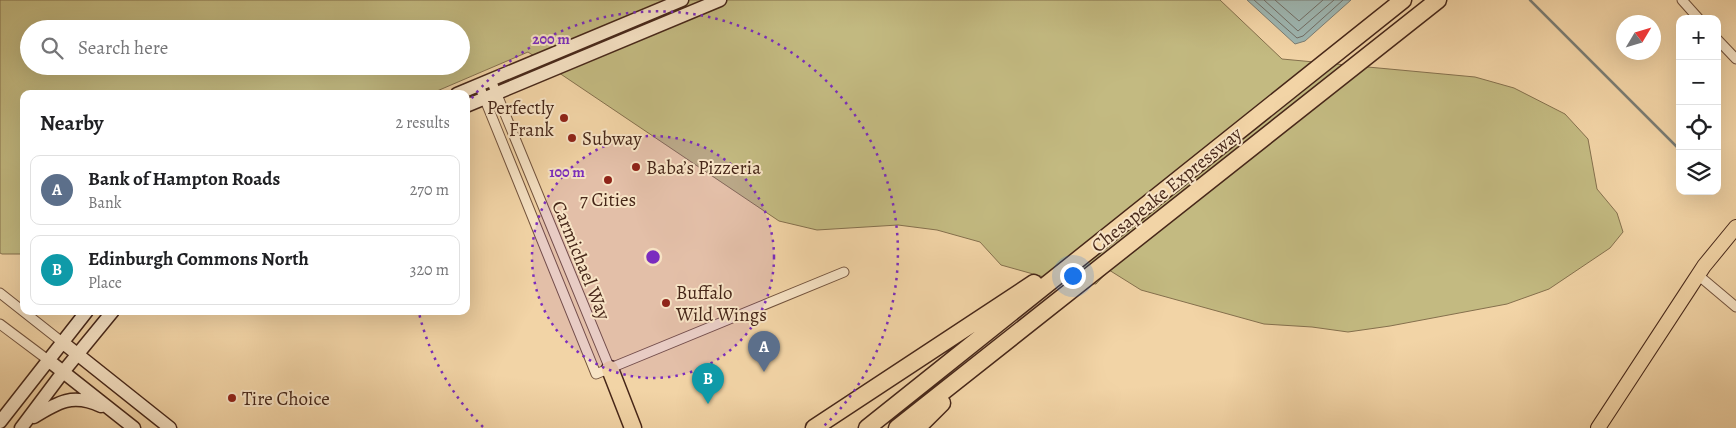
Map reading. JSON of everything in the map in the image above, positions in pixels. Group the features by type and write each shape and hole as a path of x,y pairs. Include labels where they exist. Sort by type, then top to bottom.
{"highway":[{"name":"Chesapeake Expressway","path":"867,428 1403,0"},
{"name":"Chesapeake Expressway","path":"897,428 1438,0"},
{"path":"814,428 903,371 1125,221"},
{"path":"917,428 942,403 1052,305"},
{"path":"603,371 633,428"}],"main road":[{"path":"1598,428 1698,275 1736,228"}],"street":[{"path":"466,90 682,0"},
{"path":"470,104 720,0"},
{"path":"1682,0 1695,15"},
{"path":"1721,43 1736,59"},
{"name":"Carmichael Way","path":"485,82 603,371"},
{"name":"Carmichael Way","path":"490,96 603,371"},
{"path":"603,371 844,272"},
{"path":"1698,275 1736,307"},
{"path":"0,293 20,309"},
{"path":"28,315 170,428"},
{"path":"0,422 85,315"},
{"path":"24,425 63,372 110,315"},
{"path":"0,324 134,428"},
{"path":"24,425 52,406 67,400 89,401 123,420"}],"shaded area":[{"path":"0,0 1220,0 1282,59 1475,77 1514,88 1565,114 1588,139 1597,189 1617,213 1623,232 1610,248 1549,289 1507,304 1348,332 1312,327 1264,324 1141,290 1109,270 1096,284 1051,279 1001,265 980,242 937,230 898,225 817,230 779,221 528,52 439,90 20,90 20,254 0,253"}],"water":[{"path":"1247,0 1351,0 1305,41 1295,44"}],"waterway":[{"path":"1530,0 1676,146"}],"place":[{"name":"Perfectly Frank","path":"564,118"},
{"name":"Subway","path":"572,138"},
{"name":"Baba’s Pizzeria","path":"636,167"},
{"name":"7 Cities","path":"608,180"},
{"name":"Buffalo Wild Wings","path":"666,303"},
{"name":"Bank of Hampton Roads","path":"764,372"},
{"name":"Tire Choice","path":"232,398"},
{"name":"Edinburgh Commons North","path":"708,404"}]}
